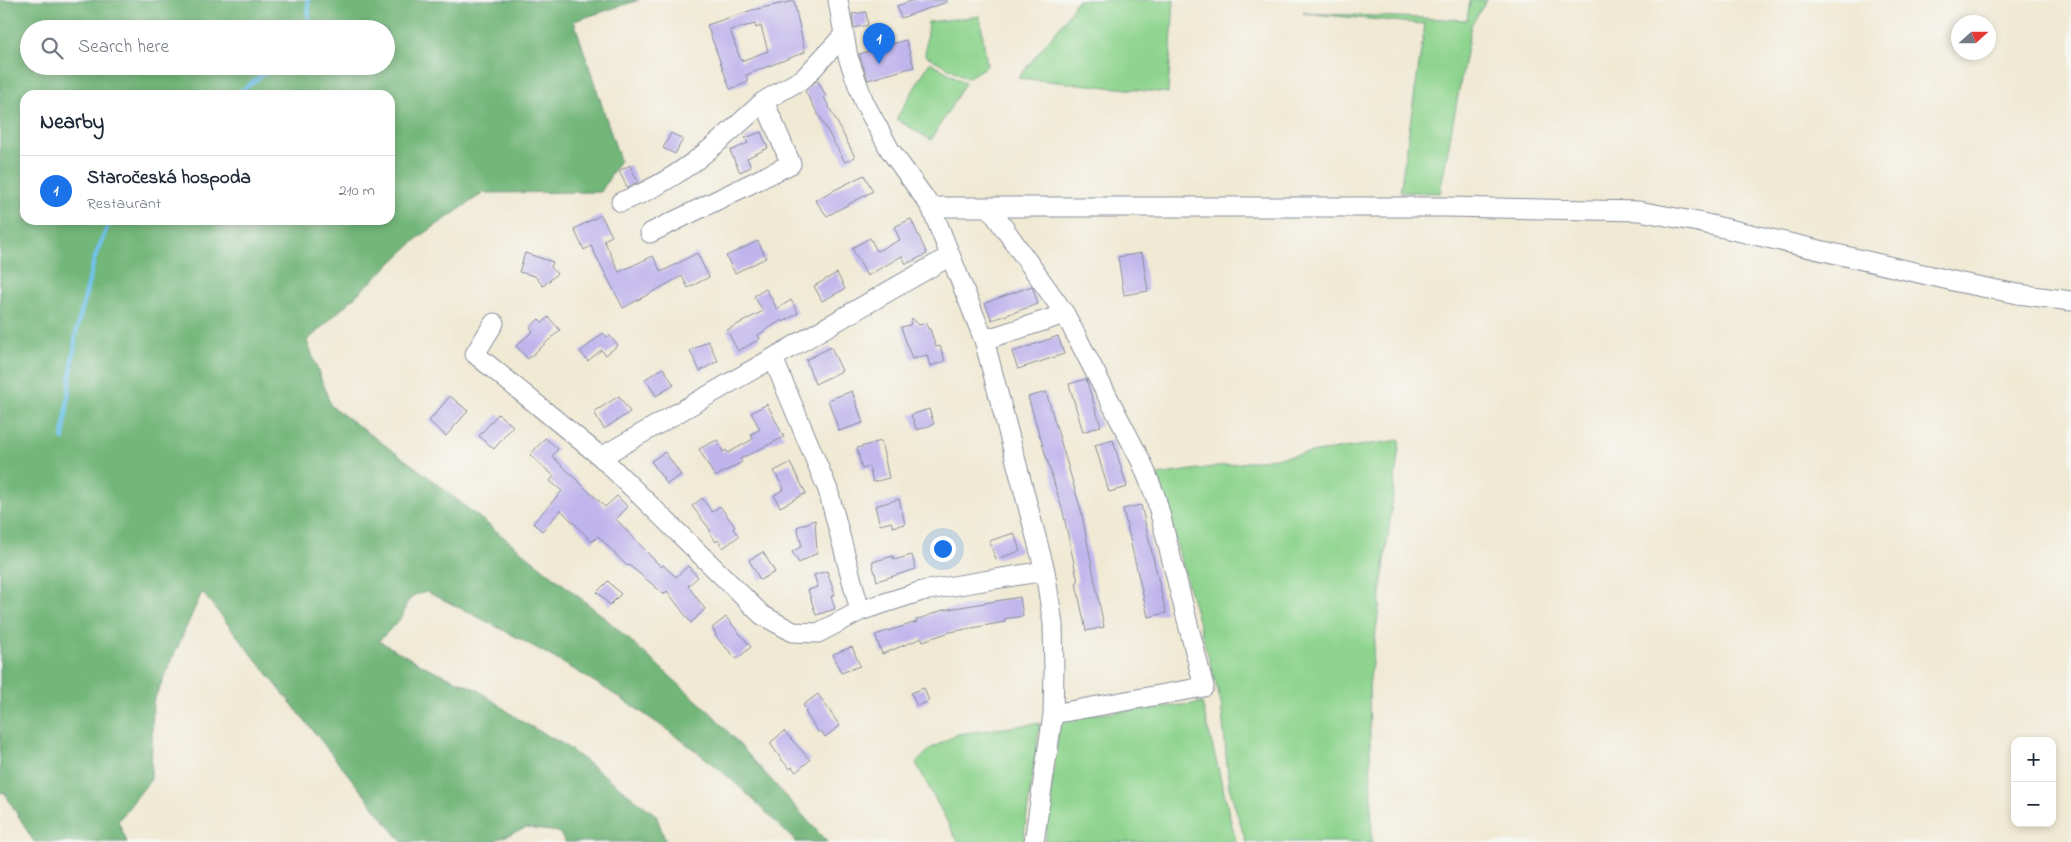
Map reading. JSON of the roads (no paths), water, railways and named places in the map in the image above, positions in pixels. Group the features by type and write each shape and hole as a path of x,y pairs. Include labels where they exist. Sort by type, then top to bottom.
{"street":[{"path":"838,0 848,57 864,102 890,150 931,207 984,340 1045,571 1053,624 1053,714 1034,842"},
{"path":"621,202 643,194 682,172 717,144 764,101 804,78 843,36"},
{"path":"650,233 791,164 764,101"},
{"path":"931,207 1447,207 1639,211 1698,222 1962,283 2018,294 2071,301"},
{"path":"989,207 1065,314 1142,463 1156,498 1204,687 1053,714"},
{"path":"601,457 950,256"},
{"path":"984,340 1065,314"},
{"path":"494,323 475,354 601,457 762,615 792,632 818,633 860,611 922,591 1045,571"},
{"path":"772,358 828,490 860,611"}],"waterway":[{"path":"308,0 309,20"},
{"path":"243,90 262,75"},
{"path":"63,439 76,333 94,260 108,225"}],"place":[{"name":"Staročeská hospoda","path":"879,64"}]}
